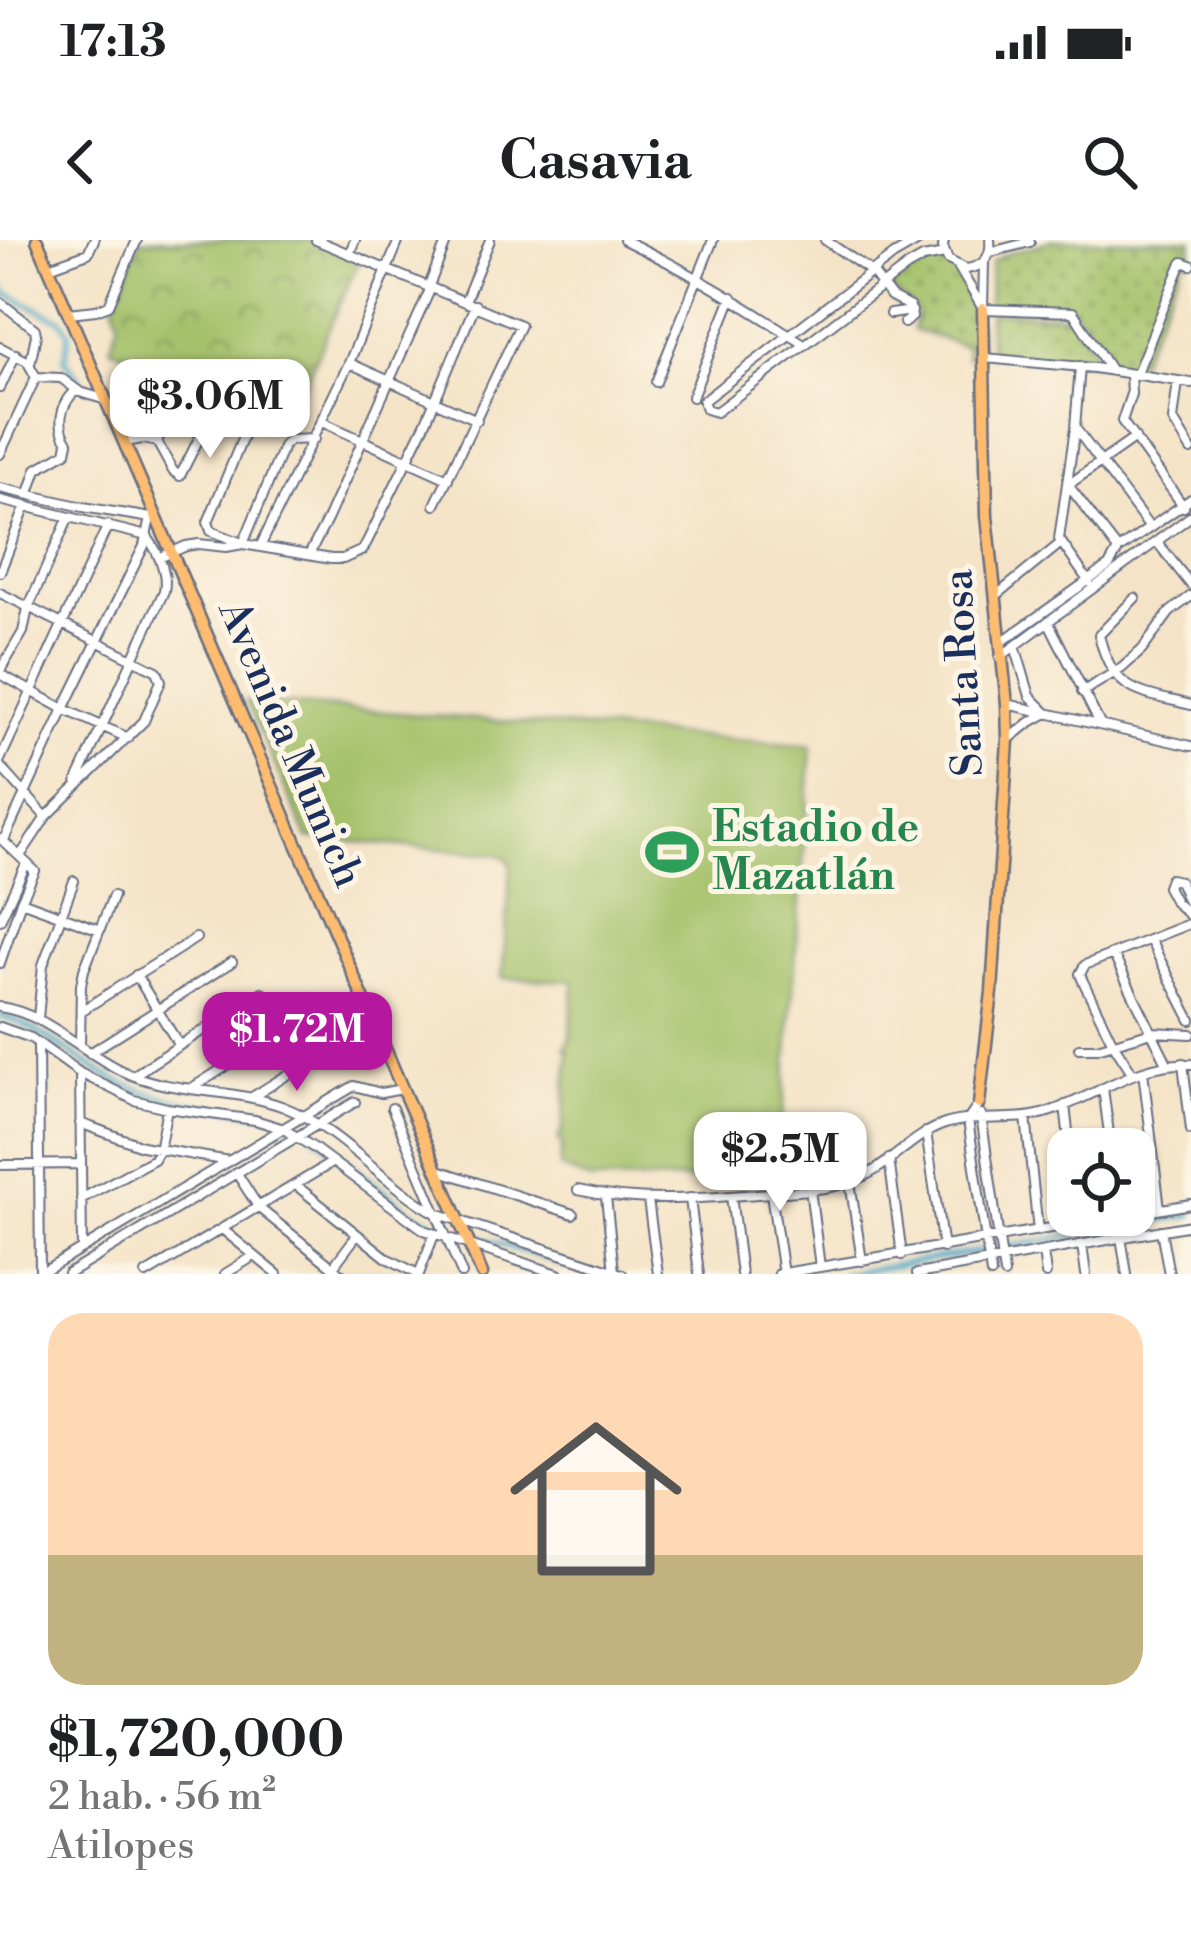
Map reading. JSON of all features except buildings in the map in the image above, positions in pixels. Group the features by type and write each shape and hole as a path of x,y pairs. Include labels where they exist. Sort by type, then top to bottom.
{"main road":[{"name":"Avenida Munich","path":"38,240 482,1274"},
{"name":"Santa Rosa","path":"979,1104 992,992 1008,740 986,517 983,309"}],"street":[{"path":"49,267 88,253 94,240"},
{"path":"68,313 109,305 137,240"},
{"path":"316,240 520,326 435,505"},
{"path":"350,254 355,240"},
{"path":"260,547 349,363 399,240"},
{"path":"309,555 429,292 447,240"},
{"path":"210,529 243,544 309,555 343,559 364,550 435,400 490,240"},
{"path":"624,240 732,297 804,344"},
{"path":"656,382 713,240"},
{"path":"920,240 703,401 706,410 716,412 907,268 923,258 945,254"},
{"path":"944,240 945,254 983,309"},
{"path":"983,309 990,240"},
{"path":"830,241 872,272 891,297 912,311"},
{"path":"959,268 973,268 987,257 1031,241"},
{"path":"1000,651 1090,584 1189,520 1186,502 1122,421 1133,374 1186,265"},
{"path":"692,398 732,297"},
{"path":"0,302 31,324 37,335 29,365"},
{"path":"983,309 1073,312 1111,370"},
{"path":"890,314 912,311"},
{"path":"904,323 911,320 912,311"},
{"path":"0,347 16,354 36,377"},
{"path":"0,388 16,354"},
{"path":"986,358 1185,382"},
{"path":"349,363 477,420"},
{"path":"1080,366 1059,531 1061,543 1090,584"},
{"path":"1191,369 1173,420 1191,449"},
{"path":"157,442 185,375"},
{"path":"36,377 61,378 80,392"},
{"path":"0,454 36,377"},
{"path":"124,442 157,442 173,471 181,474 224,389"},
{"path":"29,494 37,470 66,452 68,442 59,421 70,396 80,392 106,399"},
{"path":"199,544 210,529 257,403"},
{"path":"322,422 448,479"},
{"path":"1075,428 1150,528"},
{"path":"1068,484 1135,438"},
{"path":"243,544 284,445 290,440 314,439"},
{"path":"1068,484 1118,550"},
{"path":"0,488 154,519 2,839 35,871 0,962"},
{"path":"0,500 147,536 166,582 74,787"},
{"path":"1000,651 1015,646 1048,621 1109,566 1118,550 1186,502"},
{"path":"0,572 26,506"},
{"path":"83,507 28,608 23,632 0,672 128,738"},
{"path":"119,528 122,515"},
{"path":"46,817 0,763 108,525"},
{"path":"1157,542 1191,585"},
{"path":"994,597 1061,543"},
{"path":"159,558 199,544 226,548 243,544"},
{"path":"0,593 160,676 151,709 128,738 46,817 0,920"},
{"path":"1082,692 1142,650 1170,612 1191,596"},
{"path":"1135,598 1099,638 1114,673 1132,691 1191,705"},
{"path":"1048,621 1101,725"},
{"path":"1015,646 1030,696 1047,713"},
{"path":"1075,720 1087,701"},
{"path":"1006,704 1191,746"},
{"path":"1008,740 1047,713"},
{"path":"38,1018 41,975 74,881"},
{"path":"80,1045 84,970 113,896"},
{"path":"21,901 100,930"},
{"path":"1160,1210 1138,1072 1113,1043 1081,974 1084,965 1150,940 1191,916"},
{"path":"80,1011 196,938"},
{"path":"1150,940 1191,1020"},
{"path":"1113,954 1167,1063"},
{"path":"90,1053 232,962"},
{"path":"136,975 179,1045"},
{"path":"133,1076 262,992"},
{"path":"0,1007 38,1018 133,1076 250,1098 305,1117 436,1213 618,1273 606,1197"},
{"path":"190,1088 293,1024"},
{"path":"0,1028 14,1030 134,1100 284,1129 406,1219 434,1234 558,1274"},
{"path":"1079,1048 1097,1048 1152,1032 1191,1034"},
{"path":"38,1043 40,1274"},
{"path":"250,1098 320,1054"},
{"path":"578,1190 648,1200 850,1183 926,1132 968,1120 1026,1117 1167,1063 1187,1064 1191,1130"},
{"path":"80,1072 82,1249"},
{"path":"40,1274 354,1086 381,1094 402,1088"},
{"path":"1103,1088 1108,1128"},
{"path":"68,1274 355,1102"},
{"path":"979,1104 1004,1274"},
{"path":"979,1104 968,1120 991,1274"},
{"path":"1065,1105 1068,1128"},
{"path":"80,1199 149,1162 159,1150 167,1108"},
{"path":"392,1108 462,1274"},
{"path":"1026,1117 1038,1231"},
{"path":"80,1123 159,1150 229,1160"},
{"path":"926,1132 943,1248"},
{"path":"889,1159 902,1255"},
{"path":"152,1273 333,1162"},
{"path":"0,1165 80,1164"},
{"path":"437,1170 573,1214"},
{"path":"236,1172 259,1208 337,1271 357,1235"},
{"path":"850,1183 862,1261"},
{"path":"297,1186 387,1258 418,1274 434,1234"},
{"path":"810,1189 820,1267"},
{"path":"771,1193 782,1274 1047,1228"},
{"path":"731,1196 741,1274"},
{"path":"690,1198 699,1274"},
{"path":"648,1200 658,1274"},
{"path":"1155,1211 1191,1204"},
{"path":"917,1274 1191,1225"},
{"path":"222,1229 277,1274"},
{"path":"1161,1230 1169,1274"},
{"path":"1121,1237 1127,1274"},
{"path":"1082,1245 1086,1274"},
{"path":"1043,1252 1046,1274"},
{"path":"225,1274 254,1256"}],"green space":[{"path":"140,240 309,240 359,260 290,417 110,348 119,320 114,305"},
{"path":"1050,240 1191,240 1191,261 1184,259 1135,368 1113,362 1075,310 988,307 992,262"},
{"path":"944,259 963,281 979,328 981,353 967,358 966,346 913,330 917,313 890,286 919,264"},
{"path":"992,312 1073,316 1100,360 990,352 988,317"},
{"path":"246,701 812,746 778,1179 590,1181 560,1167 562,1142 558,1140 563,1128 569,1051 565,1049 574,981 502,978 508,859 498,854 308,838"}],"waterway":[{"path":"0,282 5,293 61,320 69,333 65,360 79,378"},
{"path":"1,1016 137,1089 291,1121"},
{"path":"312,1133 410,1211 435,1223"},
{"path":"1007,1247 1191,1215"},
{"path":"474,1235 593,1274"},
{"path":"844,1274 984,1251"}],"place":[{"name":"Estadio de Mazatlán","path":"672,852"}]}
